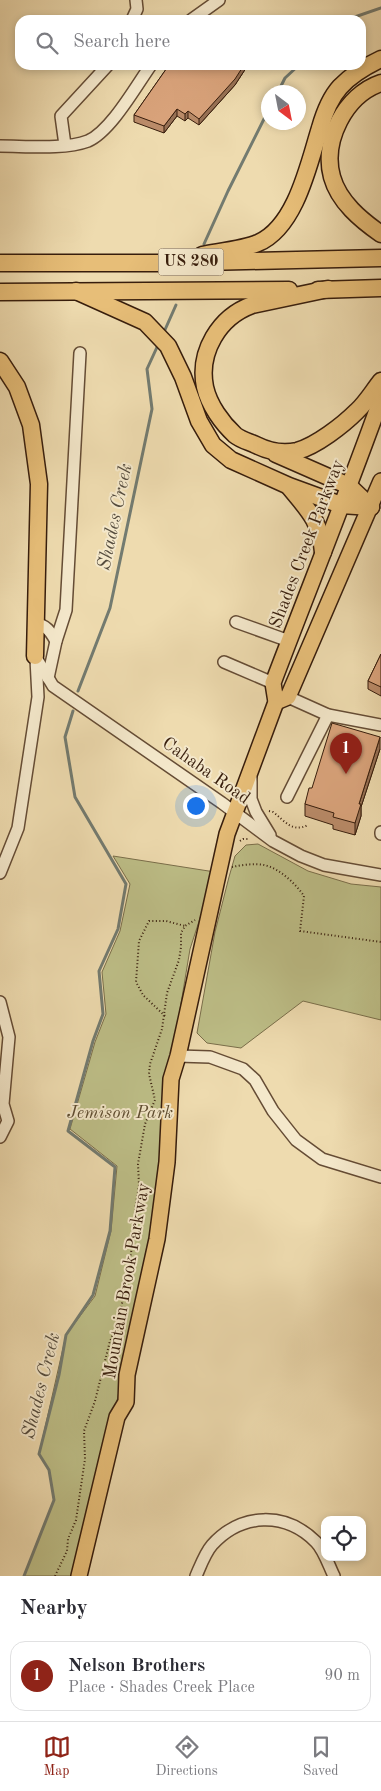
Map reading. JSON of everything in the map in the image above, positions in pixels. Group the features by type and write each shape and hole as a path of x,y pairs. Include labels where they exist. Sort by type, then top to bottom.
{"highway":[{"path":"366,66 381,60"},
{"path":"162,263 258,243 283,223 298,194 326,111 339,88 360,70"},
{"path":"381,83 360,95 341,116 334,134 330,160 332,177 352,211 381,234"},
{"name":"US 280","path":"0,263 162,263 381,258"},
{"name":"US 280","path":"0,292 377,288"},
{"path":"328,290 263,302 243,309 226,321 218,329 207,351 205,387 213,409 236,436 349,486 376,509"},
{"path":"76,292 145,322 168,346 183,377 199,421 213,445 222,453 240,465 341,505 376,509"},
{"path":"0,361 17,387 31,425 39,484 36,656"},
{"path":"269,451 296,451 325,437 358,411 381,381"},
{"path":"289,486 317,524 321,534 323,552"}],"main road":[{"name":"Shades Creek Parkway","path":"282,700 273,683 381,399"},
{"name":"Shades Creek Parkway","path":"235,814 250,771 282,700 376,509 381,481"},
{"name":"Mountain Brook Parkway","path":"79,1576 117,1417 126,1402 127,1375 157,1239 167,1162 171,1079 178,1056 204,918 216,885 227,834 235,814"}],"street":[{"path":"134,15 137,9 136,0"},
{"path":"198,15 219,0"},
{"path":"65,146 61,116 103,70"},
{"path":"0,146 65,146 88,140 113,120 148,70"},
{"path":"48,678 56,641 66,610 80,353"},
{"path":"236,622 289,641"},
{"path":"36,624 40,624 49,630 56,641"},
{"path":"0,872 18,828 38,697 36,656"},
{"name":"Cahaba Road","path":"36,656 53,686 273,841 301,856 324,865 381,875"},
{"path":"224,662 273,683"},
{"path":"282,700 328,715 381,725"},
{"path":"287,797 328,715"},
{"path":"250,771 251,799 256,812 273,841"},
{"path":"0,1002 9,1037 1,1105 8,1121 0,1137"},
{"path":"178,1056 210,1057 243,1069 255,1080 273,1111 296,1140 322,1159 381,1177"},
{"path":"196,1576 211,1546 235,1527 251,1521 270,1518 296,1526 317,1543 334,1576"}],"path":[{"path":"265,811 274,812 292,828 299,829 308,825"},
{"path":"236,844 243,839 249,839"},
{"path":"227,867 255,864 270,867 295,883 304,896 300,931 381,942"},
{"path":"55,1576 67,1551 68,1539 76,1520 85,1459 84,1431 95,1401 110,1341 118,1324 127,1278 139,1185 138,1164 145,1124 154,1100 149,1074 150,1064 162,1029 167,993 179,960 181,947 180,932 185,926 204,918"},
{"path":"165,1016 143,995 136,982 139,941 149,921 166,921 185,926"}],"green space":[{"path":"258,844 308,871 351,884 381,887 381,1020 303,1001 241,1048 207,1043 197,1033 215,932 235,856 246,845"},
{"name":"Jemison Park","path":"113,856 215,872 190,949 168,1082 149,1247 117,1401 74,1576 24,1576 54,1500 49,1470 39,1454 66,1335 95,1296 111,1231 117,1166 70,1129 95,1042 106,1014 102,972 120,931 130,884"}],"building":[{"path":"166,70 241,70 199,119 188,111 185,114 177,109 164,126 134,115"},
{"path":"381,654 381,687 368,681"},
{"path":"332,723 380,737 355,823 333,817 334,813 305,804 309,788 312,788"}],"waterway":[{"name":"Shades Creek","path":"361,15 381,8"},
{"name":"Shades Creek","path":"282,85 285,78 294,70"},
{"name":"Shades Creek","path":"204,244 261,125"},
{"name":"Shades Creek","path":"164,332 176,305"},
{"name":"Shades Creek","path":"78,691 110,608 152,409 147,369 158,345"},
{"name":"Shades Creek","path":"24,1576 54,1500 49,1470 39,1454 59,1375 66,1335 93,1295 110,1231 115,1167 68,1131 93,1041 103,1014 99,971 118,929 126,884 75,797 65,737 73,711"}],"place":[{"name":"Nelson Brothers","path":"346,774"}]}
